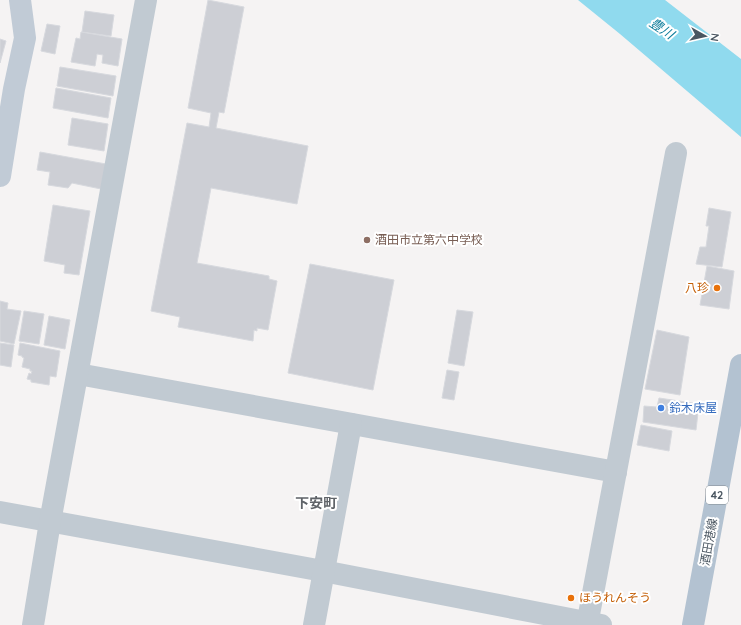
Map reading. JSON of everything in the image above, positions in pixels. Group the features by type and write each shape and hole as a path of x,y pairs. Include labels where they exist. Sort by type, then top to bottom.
{"main road":[{"name":"酒田港線","path":"693,625 741,365"}],"street":[{"path":"0,176 14,89 25,38 20,0"},
{"path":"33,625 50,522 146,0"},
{"path":"0,512 323,571 592,624 616,472 676,153"},
{"path":"78,374 616,472"},
{"path":"314,625 351,424"}],"water":[{"name":"豊川","path":"578,0 665,0 741,59 741,137 620,34"}],"building":[{"path":"208,0 244,7 224,113 219,112 216,128 308,146 297,204 211,188 197,263 269,276 269,279 277,281 268,330 257,328 257,331 254,330 253,341 178,327 180,317 151,311 187,123 209,127 211,113 188,108"},
{"path":"85,11 114,15 111,36 82,32"},
{"path":"47,24 60,26 55,54 41,51"},
{"path":"81,32 122,39 118,66 102,63 103,55 97,54 95,66 71,62 76,38 80,39"},
{"path":"0,39 6,41 0,63"},
{"path":"60,67 116,76 113,96 57,86"},
{"path":"56,88 111,98 108,118 53,108"},
{"path":"72,118 108,124 104,151 68,145"},
{"path":"40,152 106,164 101,189 72,183 68,188 48,185 50,172 37,170"},
{"path":"53,205 90,211 79,275 64,273 65,265 44,261"},
{"path":"709,208 731,212 722,267 696,264 700,247 706,247 709,226 706,226"},
{"path":"310,264 394,280 373,390 288,373"},
{"name":"八珍","path":"707,266 734,271 729,309 700,305"},
{"path":"0,301 8,303 7,309 21,311 14,344 0,341"},
{"path":"457,310 473,312 464,366 448,363"},
{"path":"24,311 44,314 39,344 19,341"},
{"path":"49,316 70,320 65,349 44,345"},
{"path":"657,330 689,337 680,395 645,389"},
{"path":"0,343 14,345 11,367 0,365"},
{"path":"20,343 60,351 56,377 50,376 49,385 31,382 31,380 27,379 29,373 31,374 32,371 22,367 24,358 18,355"},
{"path":"447,370 459,372 454,400 442,398"},
{"path":"659,398 699,404 696,430 643,422 644,406 657,407"},
{"path":"641,425 672,431 669,451 637,445"}],"place":[{"name":"酒田市立第六中学校","path":"367,240"},
{"name":"八珍","path":"717,288"},
{"name":"鈴木床屋","path":"661,408"},
{"name":"ほうれんそう","path":"571,598"}],"district":[{"name":"下安町","path":"316,503"}]}
